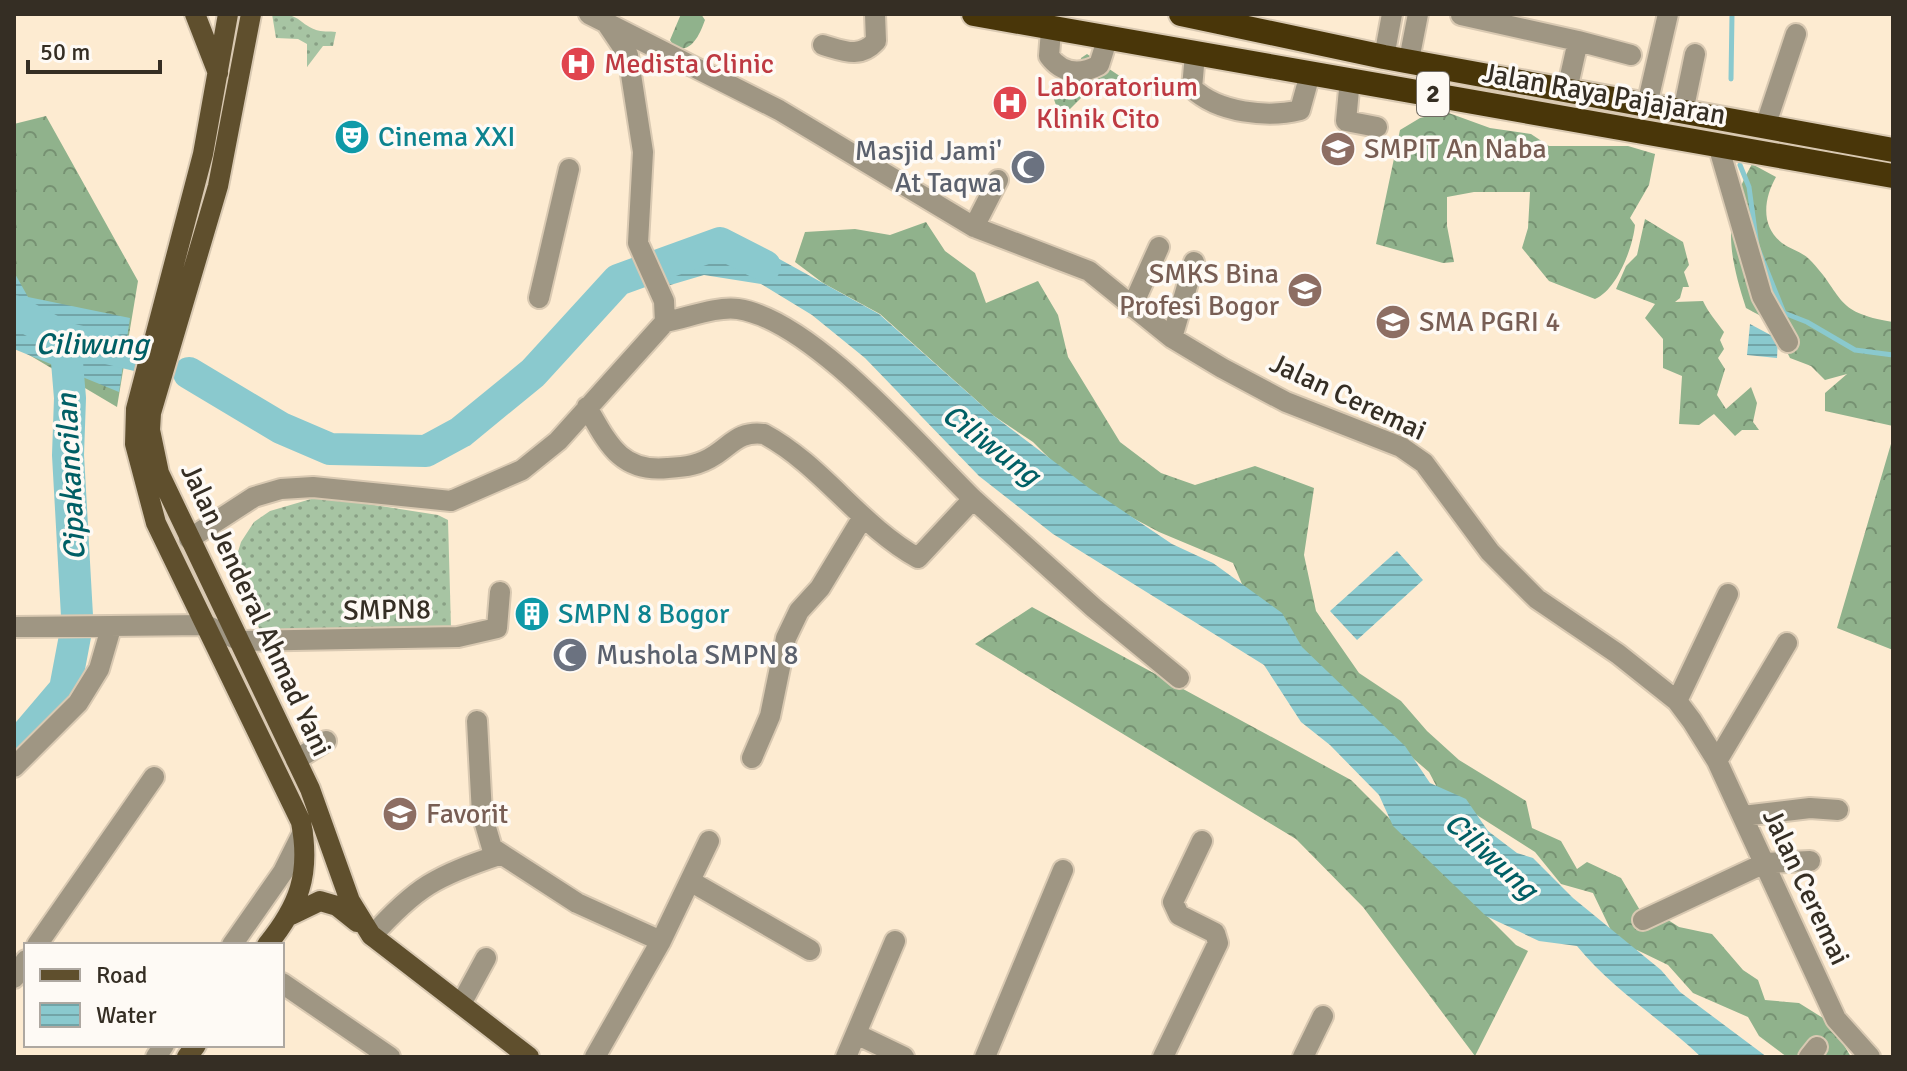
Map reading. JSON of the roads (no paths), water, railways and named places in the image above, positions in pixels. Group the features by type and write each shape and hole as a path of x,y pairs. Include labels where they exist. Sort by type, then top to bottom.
{"highway":[{"name":"Jalan Raya Pajajaran","path":"974,14 1011,16 1051,30 1350,79 1893,176"},
{"name":"Jalan Raya Pajajaran","path":"1181,14 1397,59 1893,150"}],"main road":[{"path":"195,14 218,73"},
{"name":"Jalan Jenderal Ahmad Yani","path":"228,14 203,154 169,314 149,387 136,409 135,444 156,523 302,827"},
{"name":"Jalan Jenderal Ahmad Yani","path":"169,314 225,156 251,14"},
{"name":"Jalan Jenderal Ahmad Yani","path":"149,387 152,450 176,514 296,760 318,810 340,880 371,935 529,1057"},
{"path":"156,523 176,514"},
{"path":"291,915 303,870 302,827"},
{"path":"268,943 291,915 311,903 330,903 371,935"}],"street":[{"path":"823,45 857,54 866,52 876,41 875,14"},
{"path":"1392,14 1397,59"},
{"path":"1397,59 1418,14"},
{"path":"1647,105 1668,14"},
{"path":"1461,15 1631,55"},
{"path":"597,18 628,55 643,152 638,243 664,301 665,322"},
{"name":"Jalan Ceremai","path":"597,18 779,110 974,227 1089,271 1172,338 1286,402 1401,447 1424,463 1490,552 1537,599 1618,654 1677,701 1717,761 1836,1019 1870,1057"},
{"path":"1051,30 1049,56 1054,64 1068,71 1085,73 1099,65 1107,40"},
{"path":"1765,127 1796,34"},
{"path":"1567,90 1578,41"},
{"path":"1195,54 1192,88 1201,97 1277,116 1300,110 1310,74"},
{"path":"1683,112 1695,54"},
{"path":"1350,79 1346,121 1377,127"},
{"path":"1718,145 1762,296 1788,342"},
{"path":"539,298 569,169"},
{"path":"974,227 998,180"},
{"path":"1132,307 1159,247"},
{"path":"1172,338 1194,262"},
{"path":"189,539 254,497 281,489 313,487 451,501 522,470 558,441 665,322 737,309 778,324 806,341 845,374 973,499 1094,608 1179,678"},
{"path":"587,407 623,459 649,470 693,466 716,454 734,438 764,434 829,484 863,517 918,558 973,499"},
{"path":"752,758 770,716 786,638 799,611 820,588 863,517"},
{"name":"SMPN8","path":"240,641 458,637 492,631 497,628 500,592"},
{"path":"1677,701 1728,594"},
{"path":"14,627 206,625 240,641"},
{"path":"14,767 78,703 99,669 111,628"},
{"path":"1717,761 1787,643"},
{"path":"477,721 482,814 487,838 499,855 577,903 661,941"},
{"path":"296,760 326,741"},
{"path":"38,943 154,777"},
{"path":"1743,816 1810,808 1838,810"},
{"path":"256,943 236,939 283,872 302,827"},
{"path":"595,1057 661,941 709,841"},
{"path":"1163,1057 1218,943 1215,933 1179,915 1173,902 1202,841"},
{"path":"371,935 414,892 442,875 499,855"},
{"path":"1643,920 1765,863 1810,861"},
{"path":"985,1057 1063,870"},
{"path":"690,881 810,950"},
{"path":"846,1057 895,941"},
{"path":"461,1004 486,958"},
{"path":"284,984 390,1057"},
{"path":"1303,1057 1323,1016"},
{"path":"856,1034 904,1057"}],"water":[{"path":"735,244 763,250 879,314 994,416 1089,488 1172,544 1213,563 1282,613 1302,647 1405,746 1430,783 1466,799 1488,831 1517,853 1533,858 1573,898 1661,970 1680,992 1767,1057 1701,1057 1621,990 1577,946 1539,941 1486,916 1393,826 1379,795 1330,745 1301,722 1264,665 1053,534 979,476 865,358 812,315 761,284 704,275 667,286 655,259 694,248"},
{"name":"Ciliwung","path":"14,272 28,297 130,318 119,392 14,349"},
{"path":"1750,324 1778,339 1777,358 1747,355"},
{"path":"1397,551 1423,580 1357,640 1330,611"}],"waterway":[{"path":"1731,79 1732,14"},
{"path":"1740,165 1749,187 1757,246 1784,313 1807,322 1855,350 1893,355"},
{"name":"Ciliwung","path":"189,373 281,428 330,449 426,451 461,432 533,373 618,280 720,243 765,266"},
{"name":"Ciliwung","path":"14,311 65,338 140,356"},
{"name":"Cipakancilan","path":"65,338 70,398 68,455 77,616"},
{"name":"Cipakancilan","path":"14,749 65,689 76,631"}],"place":[{"name":"Medista Clinic","path":"578,64"},
{"name":"Laboratorium Klinik Cito","path":"1010,103"},
{"name":"Cinema XXI","path":"352,137"},
{"name":"SMPIT An Naba","path":"1338,149"},
{"name":"Masjid Jami' At Taqwa","path":"1028,167"},
{"name":"SMKS Bina Profesi Bogor","path":"1305,290"},
{"name":"SMA PGRI 4","path":"1393,322"},
{"name":"SMPN 8 Bogor","path":"532,614"},
{"name":"Mushola SMPN 8","path":"570,655"},
{"name":"Favorit","path":"400,814"}]}
